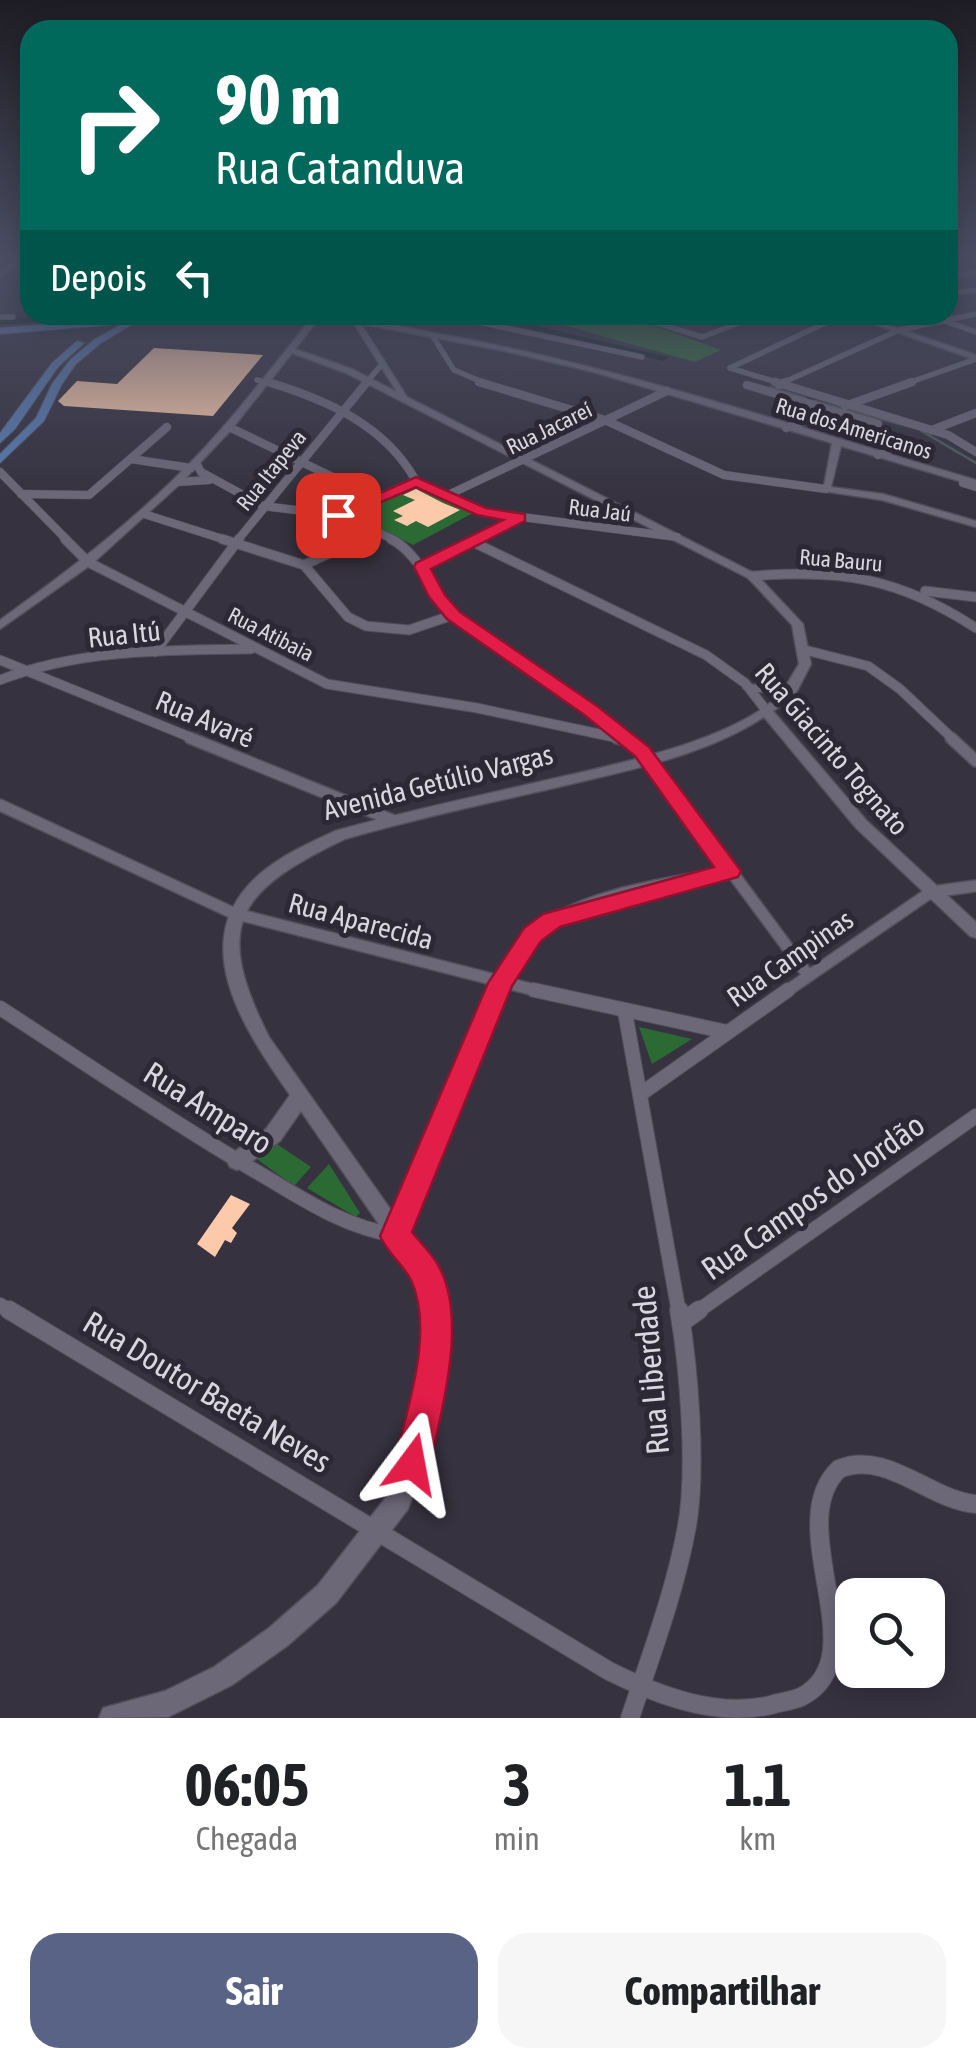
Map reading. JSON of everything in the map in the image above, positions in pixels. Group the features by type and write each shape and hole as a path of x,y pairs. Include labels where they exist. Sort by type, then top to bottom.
{"main road":[{"path":"0,440 24,415 40,379 86,339"},
{"path":"0,460 40,419 73,362 104,339"}],"street":[{"path":"0,625 88,562 177,482 229,428 293,339"},
{"path":"288,347 296,339"},
{"path":"368,339 381,365 409,402"},
{"path":"435,339 446,360 462,376 605,420 724,475 883,497 976,524"},
{"name":"Rua dos Americanos","path":"456,339 582,367 667,391 976,488"},
{"path":"559,339 642,357"},
{"path":"791,339 730,368 778,386 932,430 976,452"},
{"path":"778,386 879,339"},
{"path":"924,339 976,358"},
{"path":"288,347 367,380 752,576 797,624 805,650 868,666 900,689 976,760"},
{"path":"845,406 976,358"},
{"path":"348,371 381,365"},
{"name":"Rua Itapeva","path":"155,652 263,506 381,365"},
{"path":"259,384 340,410 388,439 402,453 416,481 338,515"},
{"path":"747,386 878,424"},
{"name":"Rua Jacareí","path":"446,496 667,391"},
{"path":"786,428 833,411"},
{"path":"932,430 976,413"},
{"path":"21,494 85,496 167,428"},
{"path":"229,428 376,498"},
{"path":"878,455 905,442"},
{"path":"826,490 837,443"},
{"path":"131,459 194,465 218,483 263,506 338,515 409,548 437,597 454,616 590,710 650,760 808,976"},
{"name":"Rua Atibaia","path":"0,472 88,562 256,649 342,688 630,741"},
{"path":"177,482 200,479 218,483"},
{"name":"Rua Jaú","path":"416,481 482,512 677,538"},
{"path":"144,514 304,565 348,617 366,626 409,630 454,616"},
{"path":"422,567 519,518"},
{"path":"304,565 376,531"},
{"name":"Rua Giacinto Tognato","path":"474,542 706,655 749,688 861,824 976,932"},
{"name":"Rua Bauru","path":"752,576 826,572 880,579 916,590 976,628"},
{"path":"916,590 976,596"},
{"name":"Rua Itú","path":"0,680 26,669 155,652 256,649"},
{"name":"Avenida Getúlio Vargas","path":"233,913 271,871 304,850 340,835 650,760 734,733 769,714 793,688 802,671 805,650"},
{"name":"Rua Avaré","path":"0,660 392,820"},
{"path":"749,688 793,688"},
{"path":"573,728 590,710"},
{"name":"Rua Aparecida","path":"0,805 233,913 501,983 728,1032"},
{"path":"395,1236 501,983 532,934 552,920 730,871"},
{"name":"Rua Campinas","path":"642,1093 931,892 976,886"},
{"path":"114,1718 168,1704 223,1676 278,1637 327,1594 399,1500 412,1464 434,1366 435,1323 426,1274 395,1236 240,1002 231,966 233,913"},
{"name":"Rua Amparo","path":"0,1008 237,1161 366,1233 395,1236"},
{"name":"Rua Liberdade","path":"625,1012 681,1323 689,1398 688,1521 674,1585 630,1718"},
{"path":"237,1161 273,1135 301,1094"},
{"name":"Rua Campos do Jordão","path":"681,1323 976,1116"},
{"name":"Rua Doutor Baeta Neves","path":"0,1304 640,1687 668,1699 751,1708 786,1704 812,1693 824,1678 832,1653 819,1531 820,1501 832,1474 848,1465 871,1466 960,1504 976,1504"}],"green space":[{"path":"613,339 691,339 721,350 695,362"},
{"path":"417,485 475,512 413,545 351,514"},
{"path":"639,1027 692,1039 652,1064"},
{"path":"274,1142 311,1167 294,1186 257,1159"},
{"path":"329,1164 360,1213 356,1217 307,1188"}],"building":[{"path":"154,348 263,355 213,416 64,406 58,401 77,381 117,384"},
{"path":"416,489 460,510 428,527 416,521 407,526 394,520 403,516 393,511 415,500 403,495"},
{"path":"334,522 358,531 333,542 312,532"},
{"path":"231,1195 250,1204 232,1228 237,1233 231,1243 225,1240 215,1257 197,1244"}],"waterway":[{"path":"583,339 663,357"},
{"path":"770,387 805,398"},
{"path":"814,401 911,427"},
{"path":"920,430 976,463"}],"route":[{"path":"338,515 416,481 482,512 519,518 422,567 437,597 454,616 642,751 730,871 552,920 532,934 501,983 395,1236 426,1274 435,1323 434,1366 412,1464"}]}
